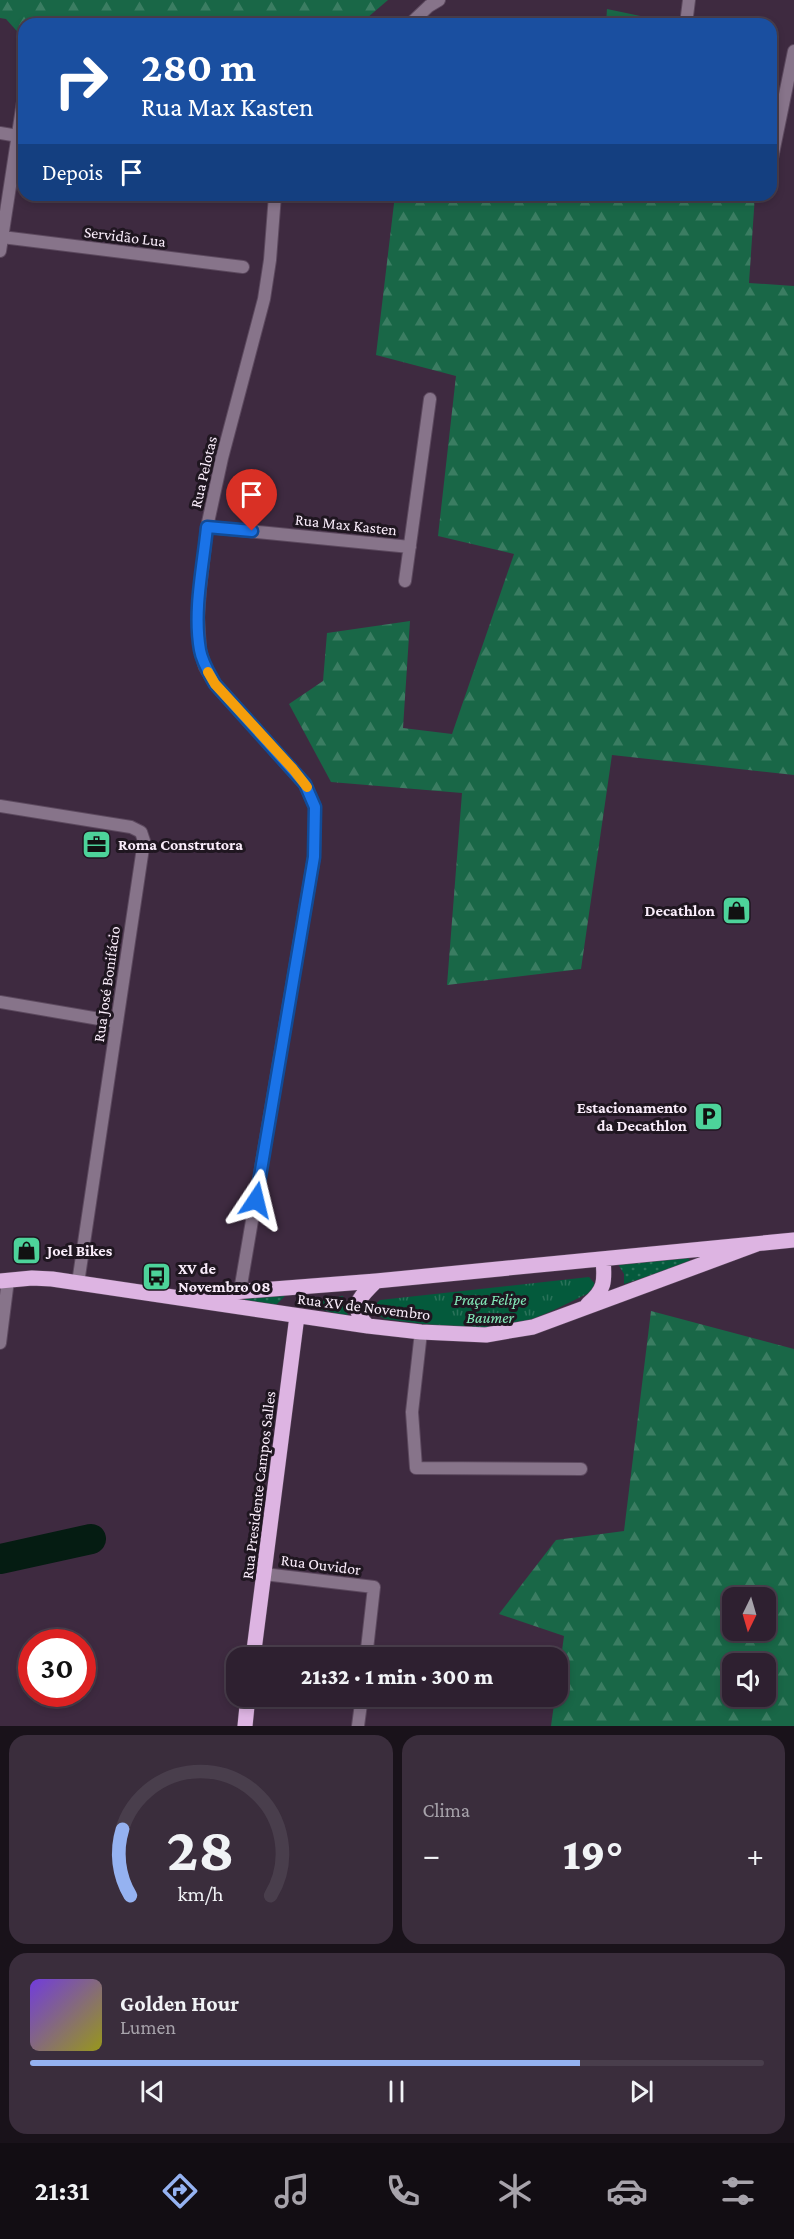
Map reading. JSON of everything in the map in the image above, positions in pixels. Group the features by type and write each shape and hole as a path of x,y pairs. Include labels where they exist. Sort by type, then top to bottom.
{"main road":[{"name":"Rua XV de Novembro","path":"168,1297 376,1281 794,1240"},
{"name":"Rua XV de Novembro","path":"4,1281 32,1278 78,1283 368,1326 421,1332 486,1335 512,1332 533,1326 757,1244"},
{"path":"583,1308 599,1295 604,1283 603,1259"},
{"path":"368,1326 356,1312 356,1305 376,1281"},
{"name":"Rua Presidente Campos Salles","path":"255,1647 297,1316"},
{"path":"245,1726 247,1707"}],"street":[{"path":"416,18 439,0"},
{"path":"687,18 689,0"},
{"path":"777,134 794,51"},
{"path":"0,133 18,136"},
{"path":"0,251 18,152"},
{"name":"Rua Pelotas","path":"240,1291 314,857 315,807 305,784 293,769 215,684 205,667 200,651 198,617 207,527 222,458 264,299 275,201"},
{"name":"Servidão Lua","path":"2,237 243,267"},
{"path":"405,581 430,399"},
{"name":"Rua Max Kasten","path":"207,527 410,547"},
{"name":"Rua José Bonifácio","path":"0,806 131,827 141,832 144,841 78,1283"},
{"path":"0,1002 117,1022"},
{"path":"0,1342 4,1281"},
{"path":"421,1332 412,1412 416,1468 582,1469"},
{"name":"Rua Ouvidor","path":"264,1574 374,1587 367,1647"},
{"path":"358,1726 361,1707"}],"green space":[{"path":"0,0 388,0 367,18 18,18 18,32 6,19 0,18"},
{"path":"607,9 650,18 606,18"},
{"path":"394,201 755,201 749,283 794,286 794,775 612,755 581,969 447,985 462,793 331,782 289,704 323,681 327,633 410,621 403,728 452,734 514,554 438,536 456,376 376,355"},
{"path":"688,1257 690,1261 687,1264 624,1284 624,1274 618,1264"},
{"name":"Praça Felipe Baumer","path":"589,1277 595,1284 591,1292 545,1314 521,1323 496,1328 440,1326 385,1319 376,1314 375,1310 375,1305 380,1300"},
{"path":"288,1293 272,1309 246,1301 242,1296"},
{"path":"343,1296 343,1304 348,1315 326,1311 307,1303"},
{"path":"651,1311 794,1349 794,1726 551,1726 554,1707 568,1707 568,1647 562,1647 564,1636 499,1614 556,1540 624,1531"}],"waterway":[{"path":"0,1559 91,1539"}],"slow traffic":[{"path":"208,672 215,684 307,787"}],"place":[{"name":"Roma Construtora","path":"97,844"},
{"name":"Decathlon","path":"736,910"},
{"name":"Estacionamento da Decathlon","path":"708,1116"},
{"name":"Joel Bikes","path":"26,1250"},
{"name":"XV de Novembro 08","path":"157,1277"}],"route":[{"path":"252,531 207,527 198,617 200,651 205,667 215,684 305,784 315,807 316,832 314,857 256,1200"}]}
